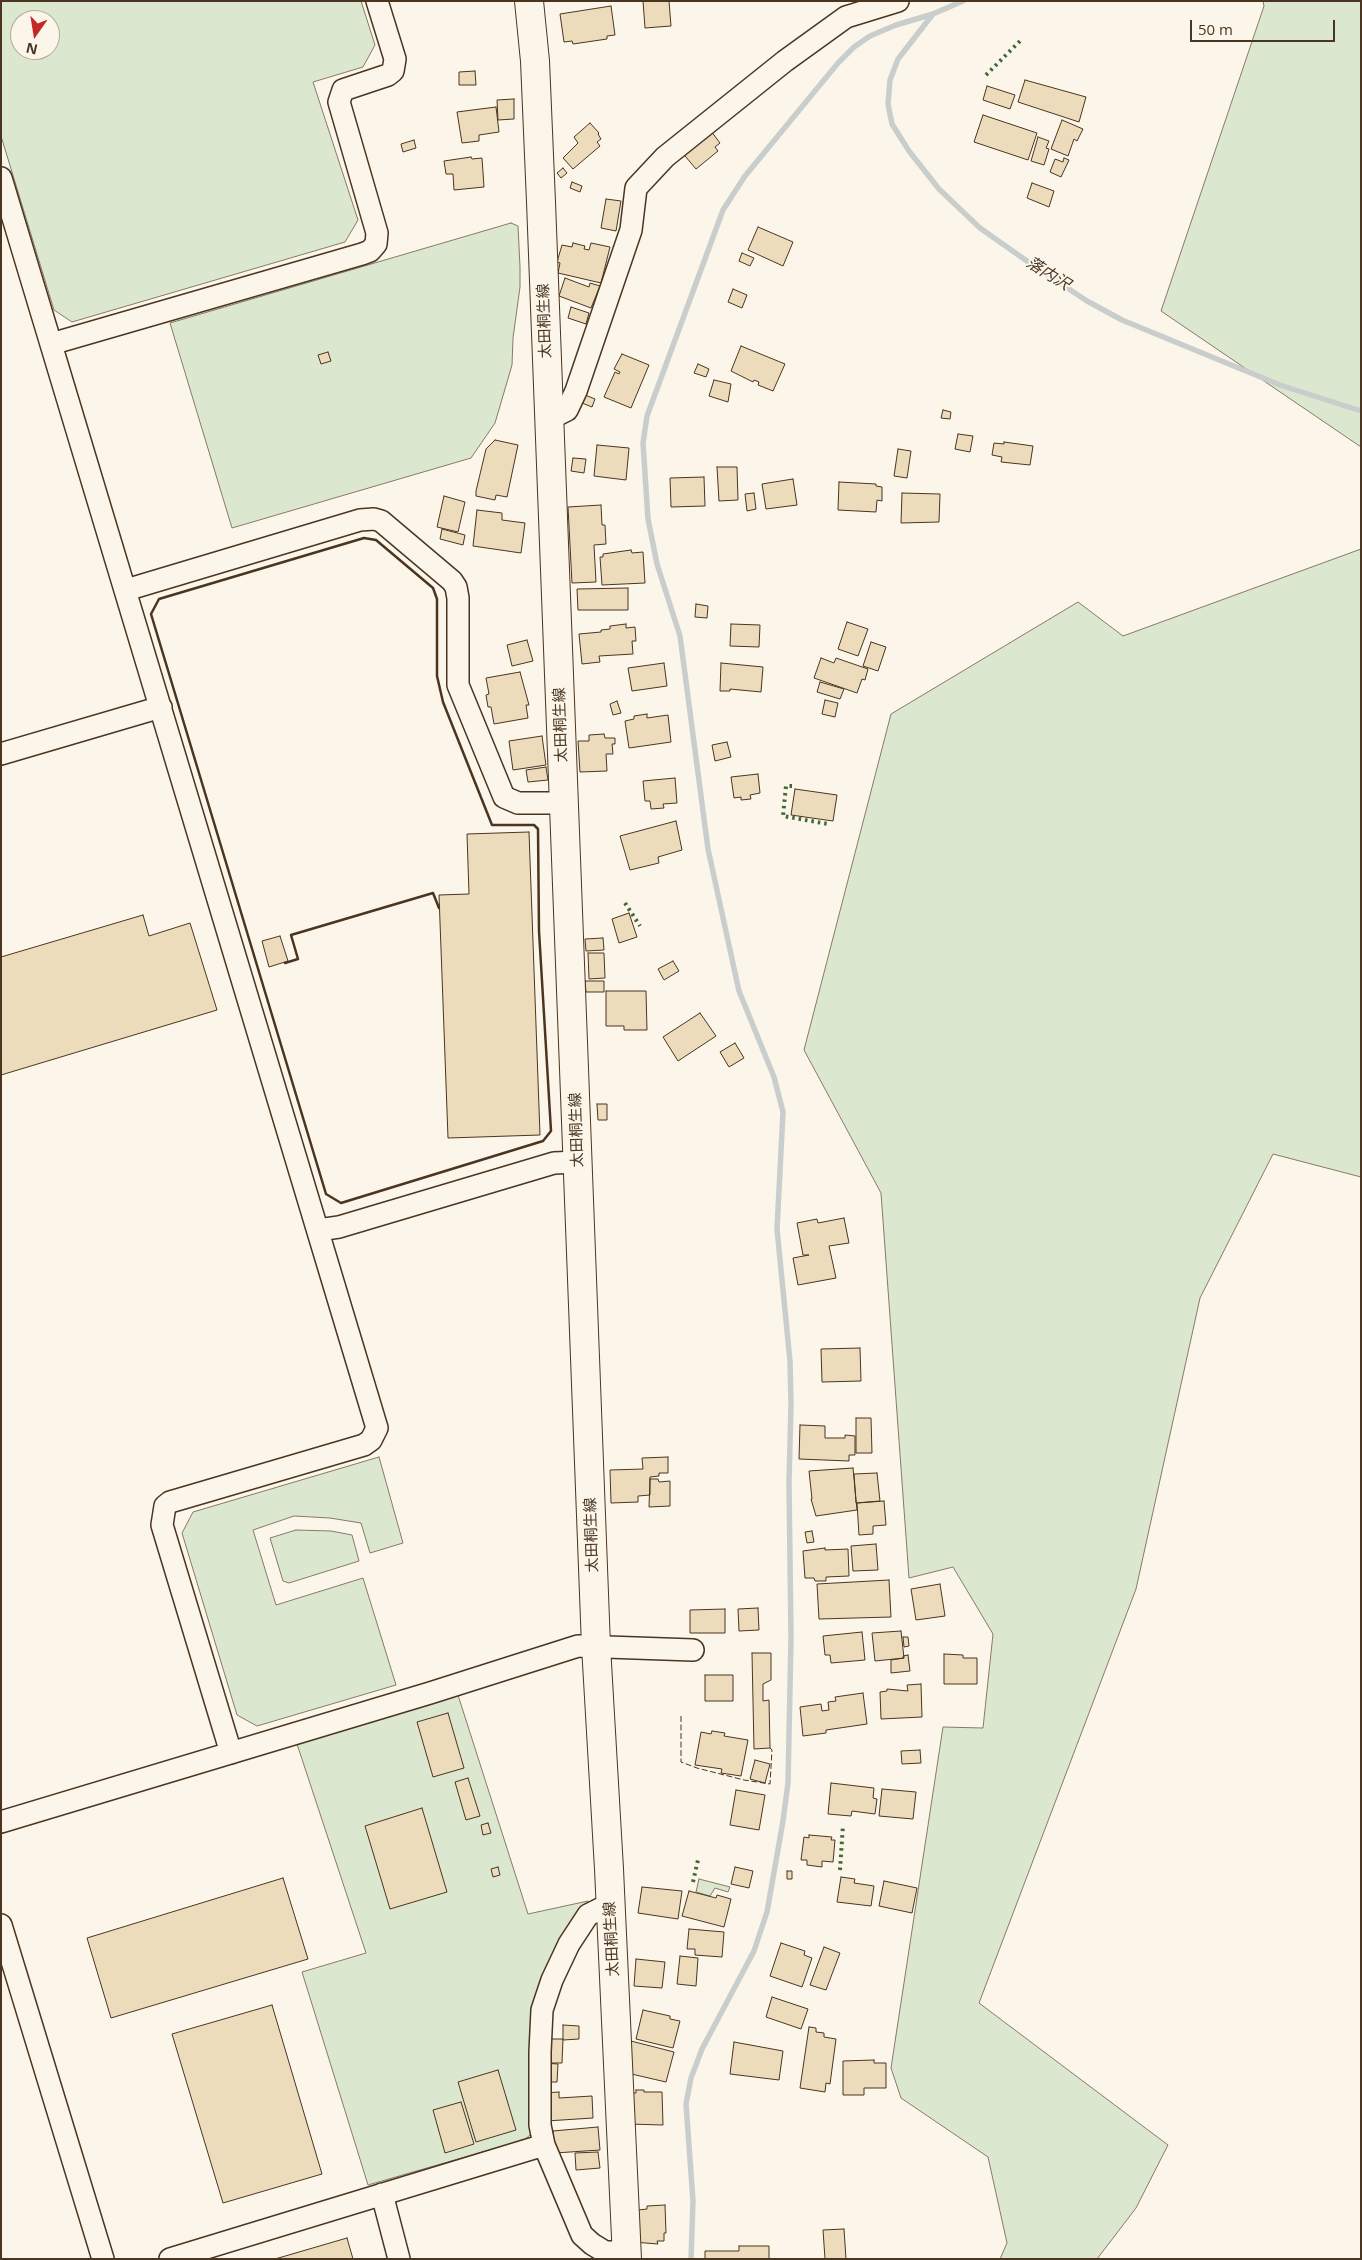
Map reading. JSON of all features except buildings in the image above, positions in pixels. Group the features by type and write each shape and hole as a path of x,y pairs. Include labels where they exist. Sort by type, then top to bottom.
{"main road":[{"name":"太田桐生線","path":"529,1 535,61 596,1646 626,2255"}],"street":[{"path":"51,344 370,251 376,244 376,233 338,102 344,90 388,75 393,71 395,59 377,1"},
{"path":"549,420 567,410 576,391 631,230 636,188 665,158 785,61 846,17 898,1"},
{"path":"1,178 376,1421 375,1435 364,1445 170,1502 163,1511 162,1525 231,1753"},
{"path":"126,590 360,520 374,519 381,521 452,581 456,588 458,598 458,685 504,797 518,803 564,803"},
{"path":"1,754 160,707"},
{"path":"318,1230 339,1228 554,1163 578,1162"},
{"path":"1,1822 578,1646 693,1650"},
{"path":"610,1904 588,1915 569,1944 556,1971 542,2010 540,2126 544,2145 582,2235 605,2252 626,2255"},
{"path":"1,1926 103,2259"},
{"path":"170,2259 544,2145"},
{"path":"382,2194 399,2259"}],"green space":[{"path":"1,1 361,1 375,45 363,67 313,82 358,220 345,242 72,322 54,310 1,136"},
{"path":"1263,1 1361,1 1361,447 1161,311 1264,6"},
{"path":"511,223 518,226 520,267 520,287 513,338 512,365 495,423 471,458 232,528 170,323"},
{"path":"1361,549 1361,1177 1273,1154 1200,1298 1136,1589 979,2003 1168,2145 1136,2208 1097,2259 1000,2259 1007,2243 988,2157 901,2098 891,2068 943,1727 983,1728 993,1634 953,1567 909,1578 881,1193 804,1050 891,714 1078,602 1123,636"},
{"path":"379,1457 403,1543 370,1553 361,1523 330,1518 294,1516 253,1530 276,1605 363,1578 396,1685 257,1726 237,1715 182,1533 193,1512"},
{"path":"296,1530 331,1531 352,1535 359,1561 289,1583 283,1581 270,1538"},
{"path":"457,1692 528,1914 588,1901 588,1905 554,1955 535,2131 524,2140 368,2185 302,1972 366,1953 296,1741"},
{"path":"699,1879 730,1887 728,1892 715,1888 710,1896 696,1892"}],"waterway":[{"path":"691,2259 693,2201 686,2104 691,2078 702,2049 754,1951 767,1912 788,1783 791,1638 790,1361 777,1229 783,1112 774,1077 739,991 708,849 680,636 657,564 648,519 643,443 647,416 723,210 745,176 838,63 854,47 870,36 896,25 933,14 963,1"},
{"name":"落内沢","path":"933,14 898,59 890,80 888,104 892,124 909,151 939,189 980,228 1087,301 1122,320 1280,385 1361,411"}],"hedge":[{"path":"986,75 1022,39"},
{"path":"792,786 786,786 783,816 828,824"},
{"path":"625,903 640,926"},
{"path":"840,1870 843,1825"},
{"path":"693,1882 698,1860"}],"fence":[{"path":"681,1716 681,1762 697,1768 744,1780 770,1784 772,1750 770,1748"}],"wall":[{"path":"364,538 376,540 433,588 437,599 437,676 443,702 492,825 534,825 538,829 539,931 551,1131 543,1141 341,1203 326,1194 151,614 159,599 364,538"},
{"path":"285,963 298,959 291,935 433,893 439,908"}]}
